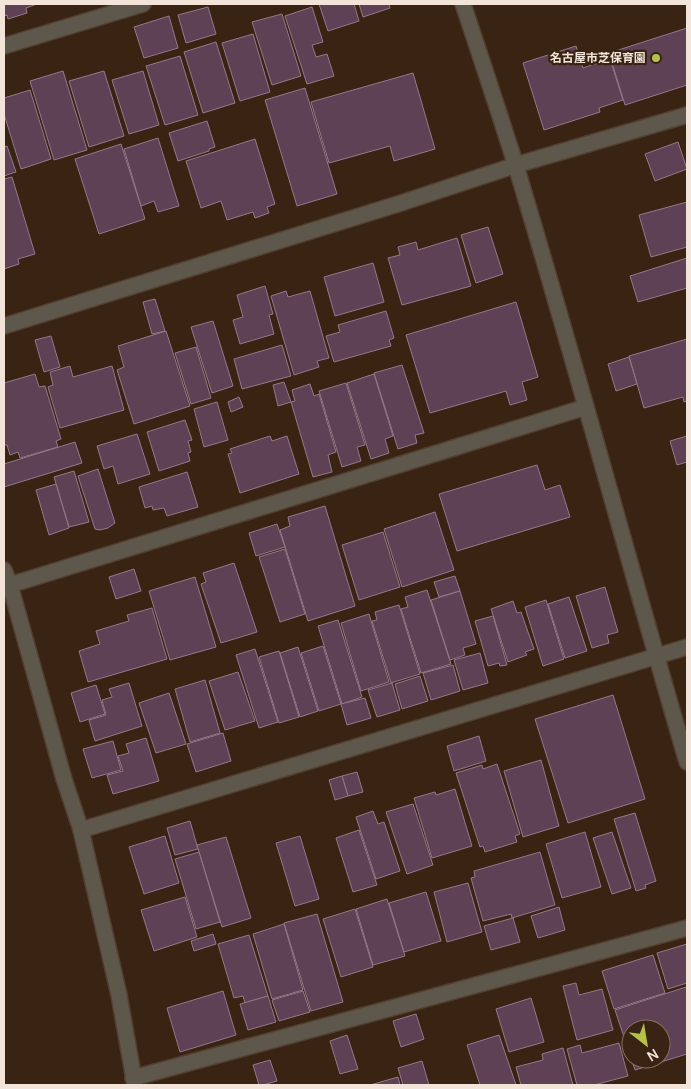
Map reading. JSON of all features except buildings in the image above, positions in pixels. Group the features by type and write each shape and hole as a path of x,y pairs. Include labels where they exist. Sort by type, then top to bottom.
{"street":[{"path":"4,46 144,4"},
{"path":"463,4 516,165 687,762"},
{"path":"4,326 398,204 516,165 687,115"},
{"path":"10,585 586,407"},
{"path":"4,570 10,585 64,779 81,830 119,995 134,1082 687,928"},
{"path":"81,830 687,647"}],"place":[{"name":"名古屋市芝保育園","path":"656,58"}]}
